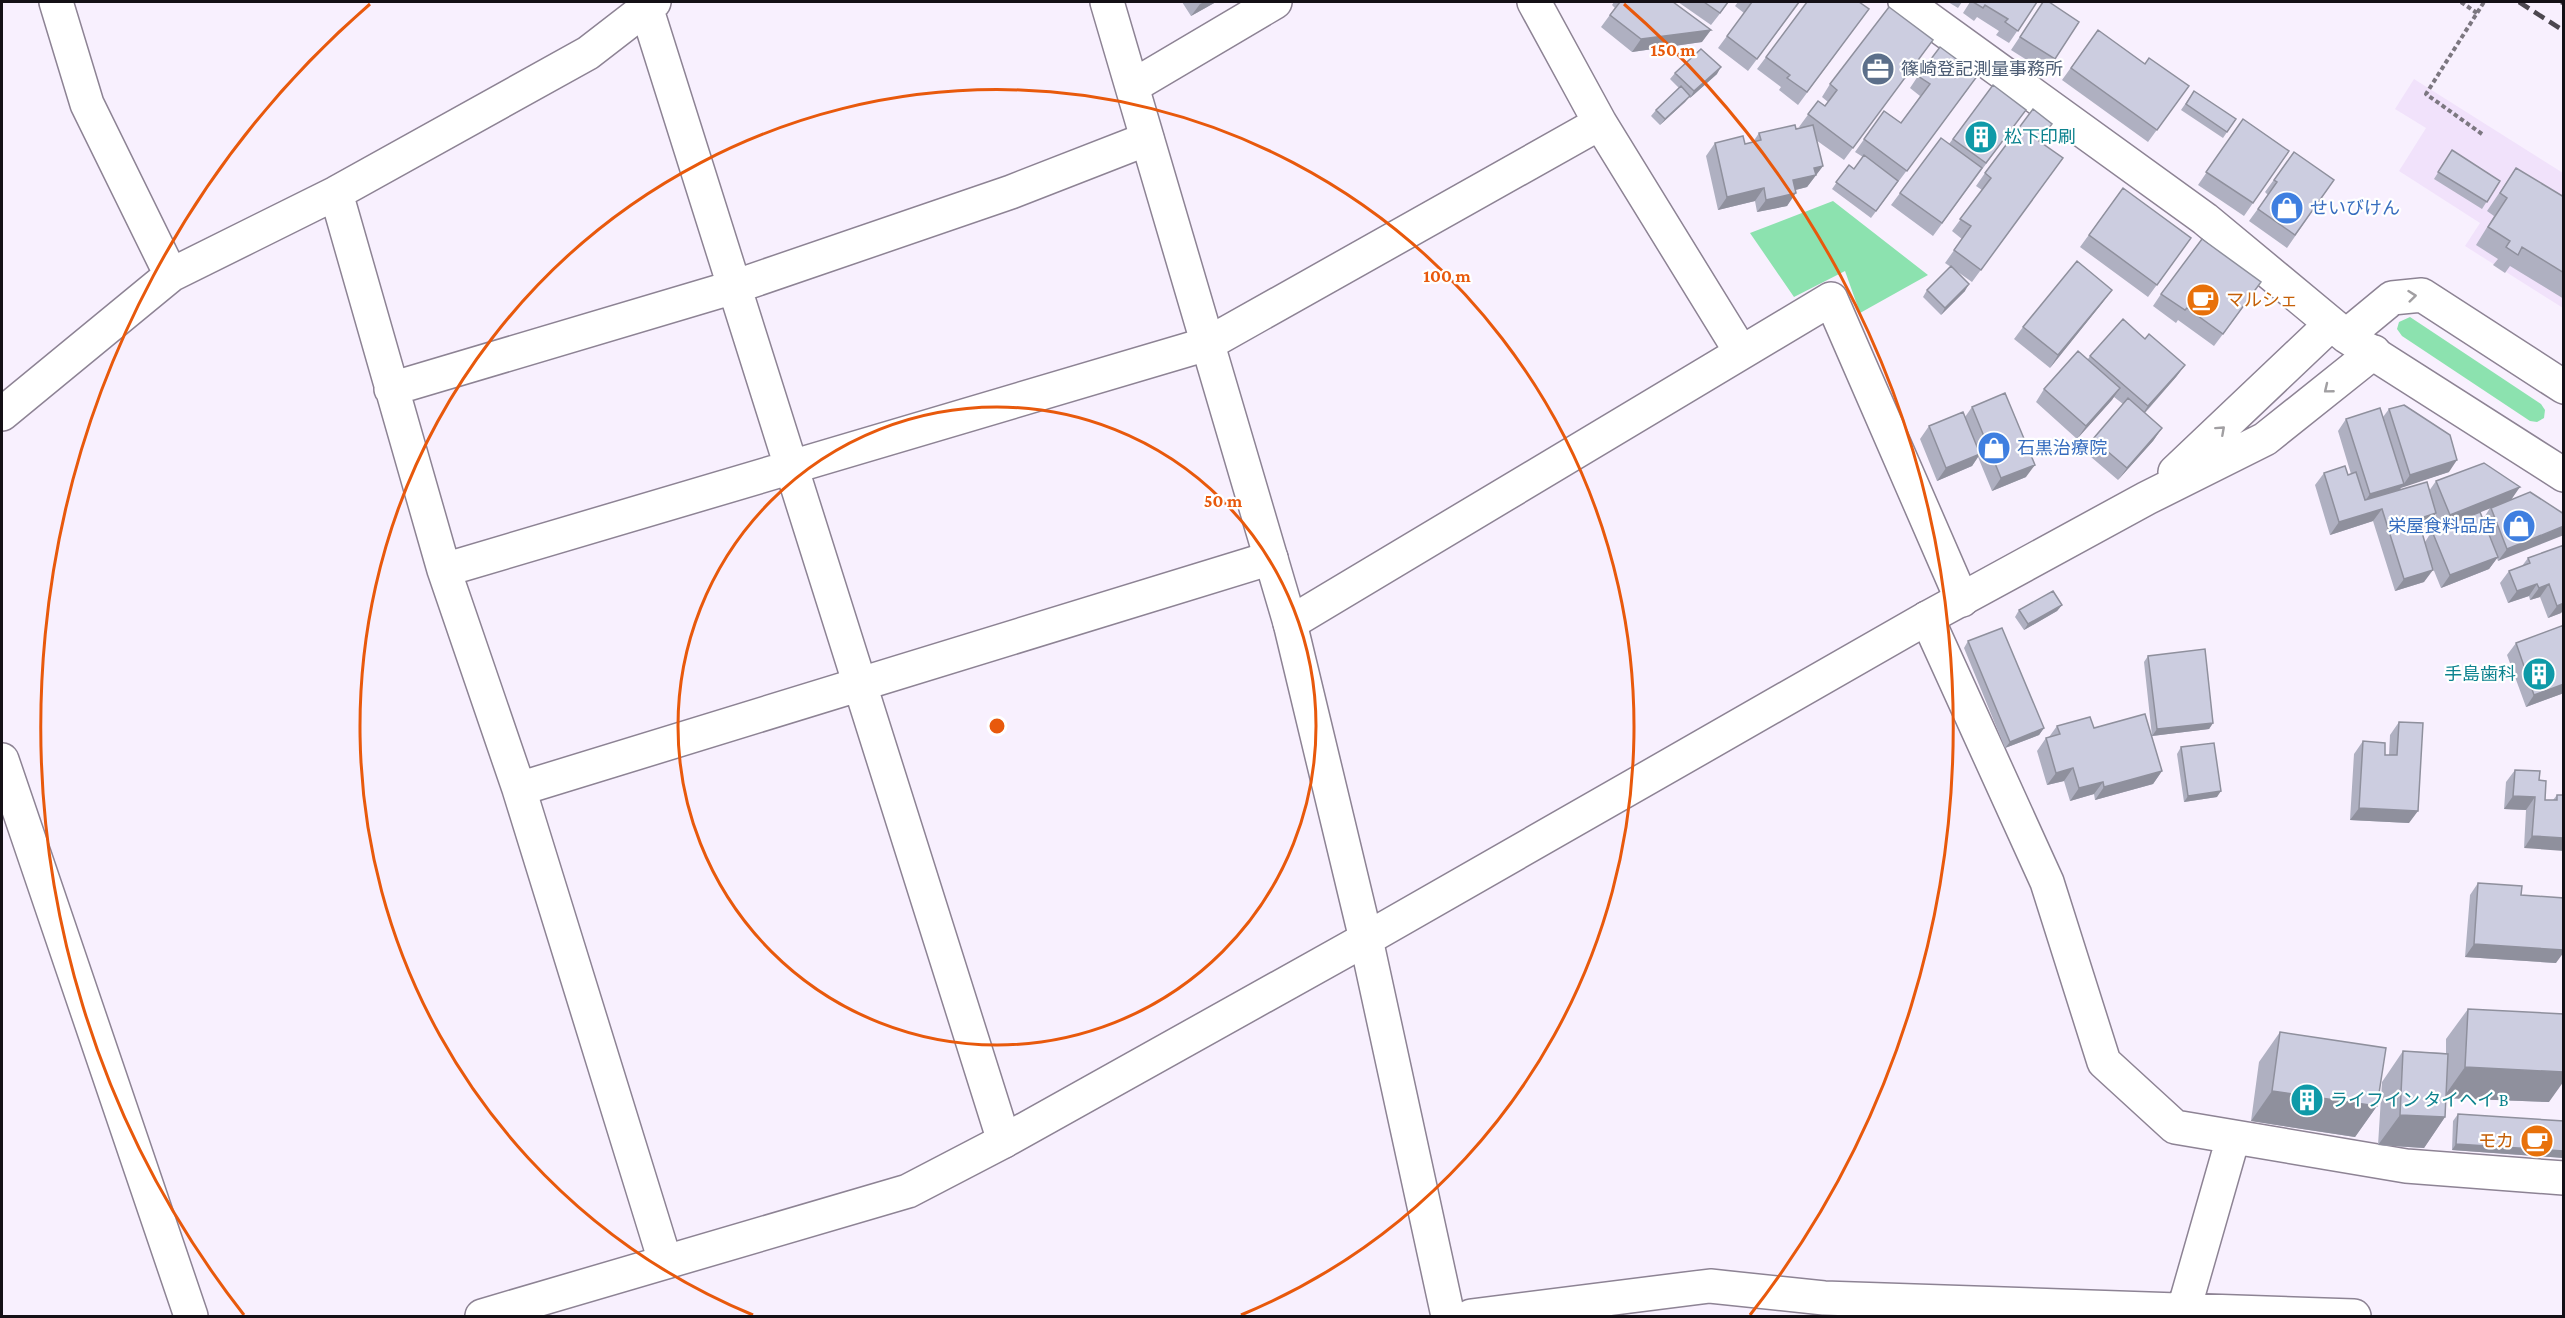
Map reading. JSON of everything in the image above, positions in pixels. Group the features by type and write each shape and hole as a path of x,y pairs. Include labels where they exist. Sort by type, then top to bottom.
{"street":[{"path":"56,2 87,104 171,275"},
{"path":"1107,2 1290,623 1366,939 1448,1317"},
{"path":"1133,86 1275,2"},
{"path":"1534,2 1600,123 1741,352"},
{"path":"1905,2 2205,219 2338,330 2558,460"},
{"path":"2,414 171,275 336,193 588,54 650,4 734,287 1004,1141"},
{"path":"444,570 1207,344 1600,123"},
{"path":"391,389 734,287 1011,192 1147,139"},
{"path":"336,193 444,570 519,789 665,1261"},
{"path":"2147,498 2338,330 2392,298 2422,295 2564,387"},
{"path":"1290,623 1831,299 1962,600"},
{"path":"482,1317 908,1191 1004,1141 1366,939 1927,618 2147,498 2265,439 2374,352"},
{"path":"519,789 1271,558"},
{"path":"1927,618 2047,882 2104,1062 2175,1127 2406,1166 2564,1178"},
{"path":"2,760 191,1317"},
{"path":"2184,1309 2233,1138"},
{"path":"1471,1317 1710,1286 1824,1298 2184,1309 2354,1317"}],"path":[{"path":"2461,2 2477,13"},
{"path":"2482,134 2426,94 2484,2"}],"shaded area":[{"path":"2414,79 2563,173 2563,308 2465,246 2480,223 2399,171 2426,128 2395,109"}],"green space":[{"path":"1833,201 1928,275 1860,313 1845,271 1794,297 1750,233"},
{"path":"2410,317 2541,404 2545,410 2544,418 2537,422 2530,421 2402,336 2397,329 2399,322"}],"building":[{"path":"1620,2 1673,2 1711,30 1641,39 1610,15"},
{"path":"1704,2 1728,2 1720,13"},
{"path":"1752,2 1799,2 1757,59 1727,36"},
{"path":"1807,2 1859,2 1869,9 1807,92 1787,78 1790,75 1766,57"},
{"path":"1973,2 2037,2 2018,31 2005,22 2008,19 1985,5 1983,8"},
{"path":"2043,2 2049,2 2079,22 2055,59 2020,37"},
{"name":"篠崎登記測量事務所","path":"1889,7 1933,40 1853,148 1808,114 1818,101 1825,106 1837,90 1830,84"},
{"path":"2098,30 2145,64 2149,58 2189,86 2157,130 2071,68"},
{"path":"1940,47 1978,75 1907,171 1864,139 1884,111 1901,123 1930,84 1918,76"},
{"path":"1701,49 1721,67 1694,91 1675,73"},
{"name":"松下印刷","path":"1993,85 2026,110 1986,163 1953,139"},
{"path":"1681,86 1690,96 1665,119 1656,110"},
{"path":"2194,91 2236,119 2227,132 2186,104"},
{"path":"2033,109 2052,124 2039,141 2063,158 1981,270 1954,250 1971,226 1960,219 1991,178 1985,173"},
{"path":"2243,119 2289,151 2253,203 2206,172"},
{"path":"1795,125 1796,129 1813,125 1823,166 1814,168 1816,175 1793,180 1796,193 1766,200 1764,188 1727,197 1715,143 1743,136 1745,144 1761,140 1759,133"},
{"path":"1941,138 1982,168 1942,223 1900,193"},
{"path":"2452,150 2500,181 2487,202 2438,172"},
{"name":"せいびけん","path":"2294,152 2334,180 2295,235 2258,209 2277,182 2274,180"},
{"path":"1864,155 1898,181 1876,211 1836,182 1849,165 1854,169"},
{"path":"2516,168 2564,197 2564,273 2522,247 2518,255 2506,247 2510,241 2488,227 2507,198 2500,193"},
{"path":"2123,188 2191,238 2157,285 2089,235"},
{"name":"マルシェ","path":"2202,239 2261,282 2223,334 2187,308 2185,310 2161,294"},
{"path":"2077,261 2112,290 2058,355 2023,327"},
{"path":"1951,266 1969,284 1945,308 1927,290"},
{"path":"2123,319 2145,339 2149,334 2185,365 2148,406 2090,356"},
{"path":"2078,351 2120,388 2086,426 2044,389"},
{"path":"2005,393 2035,465 2001,478 1972,407"},
{"path":"2128,398 2162,428 2127,468 2093,439"},
{"path":"2404,405 2450,435 2457,460 2410,475 2389,409"},
{"path":"2380,408 2404,484 2370,494 2346,419"},
{"path":"1963,412 1980,454 1946,468 1929,426"},
{"path":"2484,463 2520,487 2450,515 2436,481"},
{"path":"2345,466 2348,475 2356,472 2365,500 2427,482 2436,513 2418,519 2433,570 2404,579 2382,509 2339,522 2324,473"},
{"path":"2530,492 2564,514 2564,526 2507,549 2491,508"},
{"path":"2480,512 2498,557 2450,575 2432,531"},
{"path":"2564,545 2564,603 2557,606 2549,584 2539,588 2537,584 2517,591 2509,571 2530,563 2528,558"},
{"path":"2053,591 2062,605 2028,624 2019,610"},
{"name":"手島歯科","path":"2564,625 2564,684 2534,695 2516,643"},
{"path":"2002,628 2044,728 2010,742 1968,641"},
{"path":"2205,649 2213,723 2157,729 2148,656"},
{"path":"2145,714 2162,771 2104,787 2103,782 2079,788 2073,768 2056,773 2046,738 2060,734 2057,726 2090,717 2094,728"},
{"path":"2399,722 2423,723 2418,811 2359,808 2363,741 2385,743 2385,755 2397,755"},
{"path":"2214,743 2221,791 2188,796 2181,747"},
{"path":"2515,770 2540,771 2539,780 2546,781 2545,800 2557,800 2557,795 2564,795 2564,838 2532,836 2535,797 2513,796"},
{"path":"2478,883 2522,886 2521,895 2564,898 2564,950 2474,944"},
{"path":"2468,1009 2564,1014 2564,1072 2465,1067"},
{"path":"2280,1032 2386,1048 2377,1106 2272,1091"},
{"path":"2403,1051 2448,1054 2445,1117 2400,1115"},
{"path":"2458,1114 2564,1121 2564,1151 2456,1144"}],"railway":[{"path":"2519,2 2564,31"}],"place":[{"name":"篠崎登記測量事務所","path":"1878,69"},
{"name":"松下印刷","path":"1981,137"},
{"name":"せいびけん","path":"2287,208"},
{"name":"マルシェ","path":"2203,300"},
{"name":"石黒治療院","path":"1994,448"},
{"name":"栄屋食料品店","path":"2519,526"},
{"name":"手島歯科","path":"2539,674"},
{"name":"ライフイン タイヘイ B","path":"2307,1100"},
{"name":"モカ","path":"2537,1141"}]}
